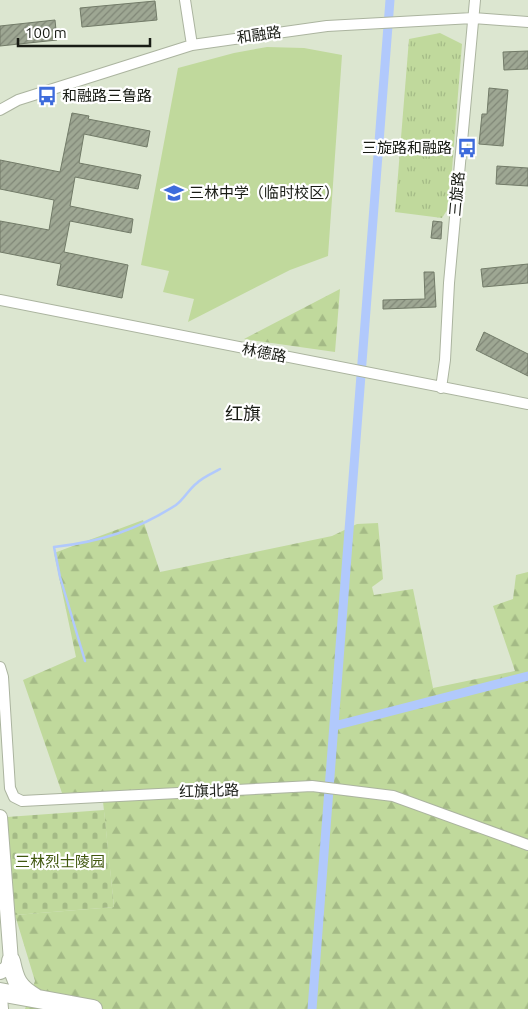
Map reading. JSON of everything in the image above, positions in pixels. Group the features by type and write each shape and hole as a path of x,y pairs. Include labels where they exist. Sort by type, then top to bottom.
{"highway":[{"path":"5,966 14,975 18,985 38,1000"},
{"path":"0,992 93,1009"}],"main road":[{"path":"0,817 5,966"},
{"path":"0,998 1,1009"}],"street":[{"path":"185,0 192,45"},
{"name":"三旋路","path":"441,388 445,360 449,283 474,0"},
{"name":"和融路","path":"0,110 18,100 192,45 327,26 368,23 473,18 528,22"},
{"name":"林德路","path":"0,300 528,404"},
{"name":"红旗北路","path":"0,667 3,677 10,788 14,797 22,801 312,786 393,796 528,845"}],"green space":[{"path":"440,33 462,44 449,207 442,218 395,212 409,39"},
{"path":"267,47 304,48 342,55 328,256 290,270 188,322 194,299 163,292 169,271 141,265 178,68 234,53"},
{"path":"340,289 335,352 244,339"},
{"path":"143,520 160,572 332,536 357,524 378,523 383,579 372,587 374,595 413,589 433,688 515,671 493,606 513,599 516,575 528,572 528,1009 25,1009 35,981 15,915 114,907 102,792 62,793 23,680 76,657 54,553"},
{"name":"三林烈士陵园","path":"104,810 114,907 15,915 7,817"}],"building":[{"path":"155,1 157,20 82,27 80,8"},
{"path":"55,20 57,40 0,46 0,26"},
{"path":"528,51 528,69 504,70 503,52"},
{"path":"489,88 508,90 503,146 479,144 482,114 487,114"},
{"path":"72,113 89,116 88,119 150,131 147,147 84,134 79,163 141,175 138,189 75,177 70,206 133,219 131,233 70,221 64,252 128,265 122,298 57,285 61,264 0,252 0,221 49,230 54,200 0,189 0,160 60,172"},
{"path":"497,166 528,168 528,186 496,184"},
{"path":"433,221 442,222 441,239 431,238"},
{"path":"528,264 528,283 483,287 481,269"},
{"path":"424,272 434,272 436,307 383,309 383,300 425,299"},
{"path":"484,332 528,354 528,376 476,350"}],"waterway":[{"path":"312,1009 390,0"},
{"path":"85,661 60,577 54,547 87,542 118,534 147,521 176,505 199,481 220,469"},
{"path":"334,726 528,676"}],"place":[{"name":"和融路三鲁路","path":"47,96"},
{"name":"三旋路和融路","path":"467,148"},
{"name":"三林中学（临时校区）","path":"174,193"}],"district":[{"name":"红旗","path":"243,414"}]}
